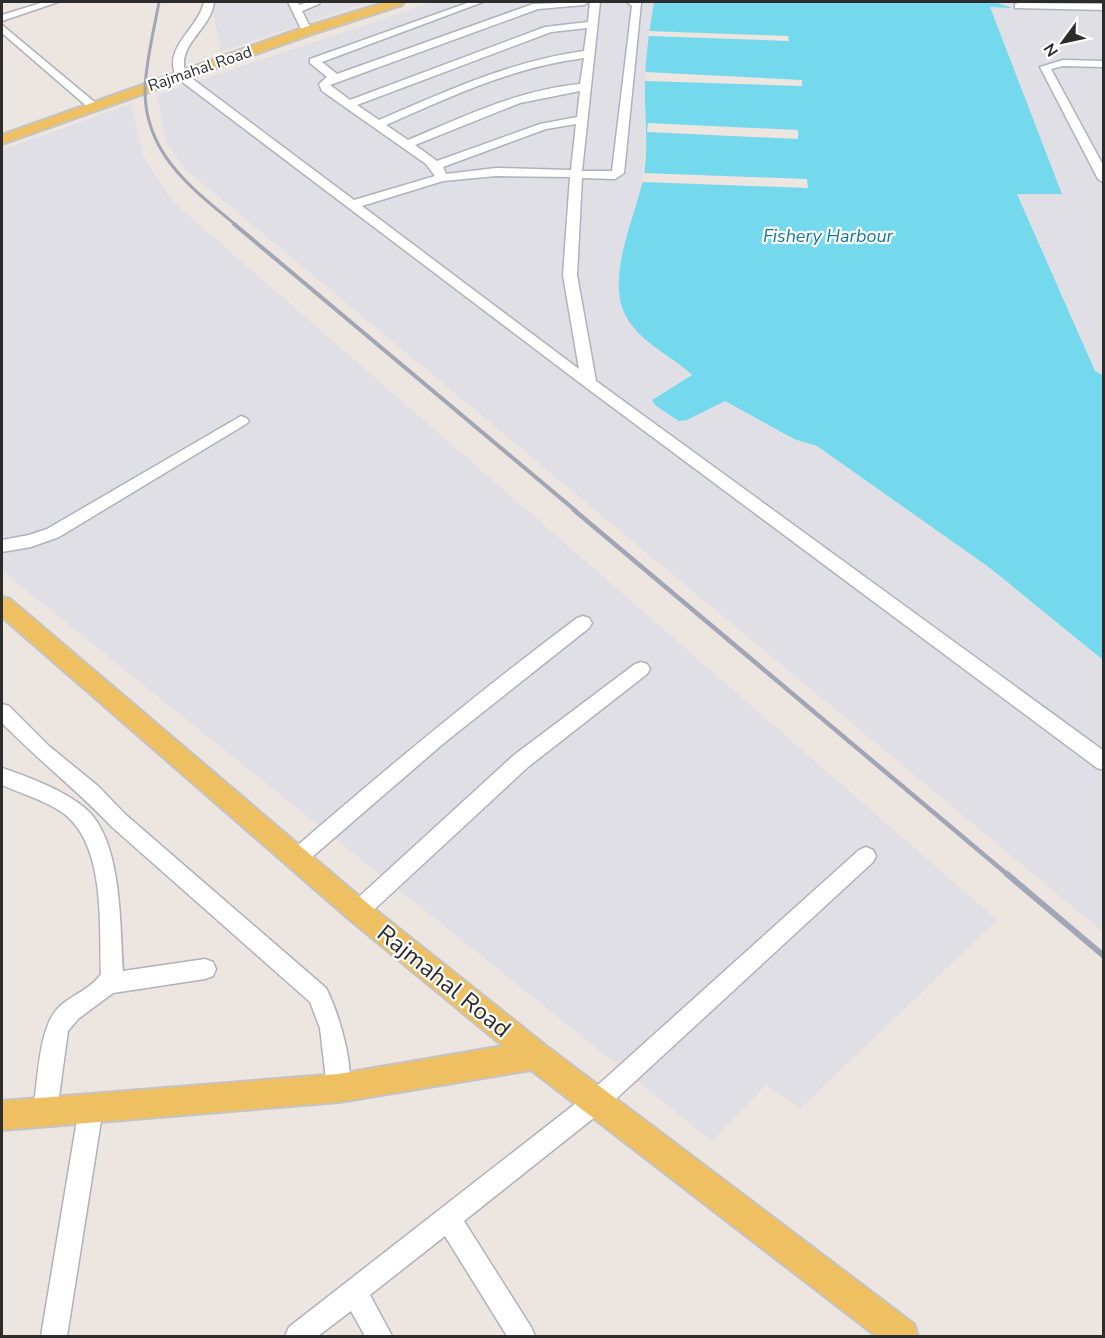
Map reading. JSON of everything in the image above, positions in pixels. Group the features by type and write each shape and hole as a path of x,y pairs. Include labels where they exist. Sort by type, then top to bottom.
{"main road":[{"name":"Rajmahal Road","path":"2,140 307,31 398,2"},
{"name":"Rajmahal Road","path":"5,614 358,911 535,1055 902,1336"},
{"path":"2,1116 339,1088 535,1055"}],"street":[{"path":"2,18 53,2"},
{"path":"209,2 204,20 176,56 175,66 181,76 622,408 1104,762"},
{"path":"307,31 295,5 315,2"},
{"path":"333,79 332,75 315,61 477,2"},
{"path":"442,178 436,166 323,87 333,79 539,3 584,2"},
{"path":"589,383 570,275 576,175 595,2"},
{"path":"352,205 442,178 496,171 611,176 618,173 637,5 632,2"},
{"path":"1019,6 1104,7"},
{"path":"435,17 461,32 486,96"},
{"path":"348,105 549,29 593,24"},
{"path":"2,30 94,107"},
{"path":"406,144 544,60 589,54"},
{"path":"1104,64 1056,63 1045,68 1104,179"},
{"path":"376,125 486,96 586,87"},
{"path":"436,166 544,126 582,120"},
{"path":"2,546 31,541 53,533 241,422"},
{"path":"297,858 411,758 505,682 584,623"},
{"path":"358,911 521,760 640,669"},
{"path":"2,711 42,752 91,792 119,820 318,995 325,1005 330,1022 339,1088"},
{"path":"2,776 65,804 84,820 93,833 107,880 113,959 112,975 104,989 71,1009 57,1028 45,1111"},
{"path":"298,1336 597,1101 866,856"},
{"path":"109,982 206,969"},
{"path":"54,1336 91,1108"},
{"path":"448,1217 522,1336"},
{"path":"354,1292 379,1336"}],"shaded area":[{"path":"211,2 368,2 221,52"},
{"path":"432,2 654,2 645,72 648,123 642,182 669,357 692,375 657,396 656,406 680,421 725,401 794,439 817,446 990,568 1103,660 1103,932 184,168 166,142 157,95"},
{"path":"995,2 1103,2 1103,375 1095,371 1017,194 1062,193 990,7 1010,7"},
{"path":"131,104 143,156 172,201 997,920 801,1108 766,1085 712,1141 2,571 2,150"}],"water":[{"name":"Fishery Harbour","path":"654,2 995,2 1012,8 990,7 1062,194 1017,194 1095,371 1103,375 1103,660 990,568 817,446 794,439 725,401 687,420 679,421 656,406 652,400 692,375 633,327 621,303 619,287 623,251 644,171 646,69"}],"pier":[{"path":"649,31 788,36 789,41 649,36"},
{"path":"645,72 802,80 802,86 645,81"},
{"path":"648,123 798,130 798,139 647,132"},
{"path":"643,173 807,179 808,188 642,182"}],"railway":[{"path":"159,2 145,89 147,112 153,132 174,168 203,198 236,225"},
{"path":"234,224 576,511"},
{"path":"574,510 1008,875"},
{"path":"1007,874 1104,956"}]}
